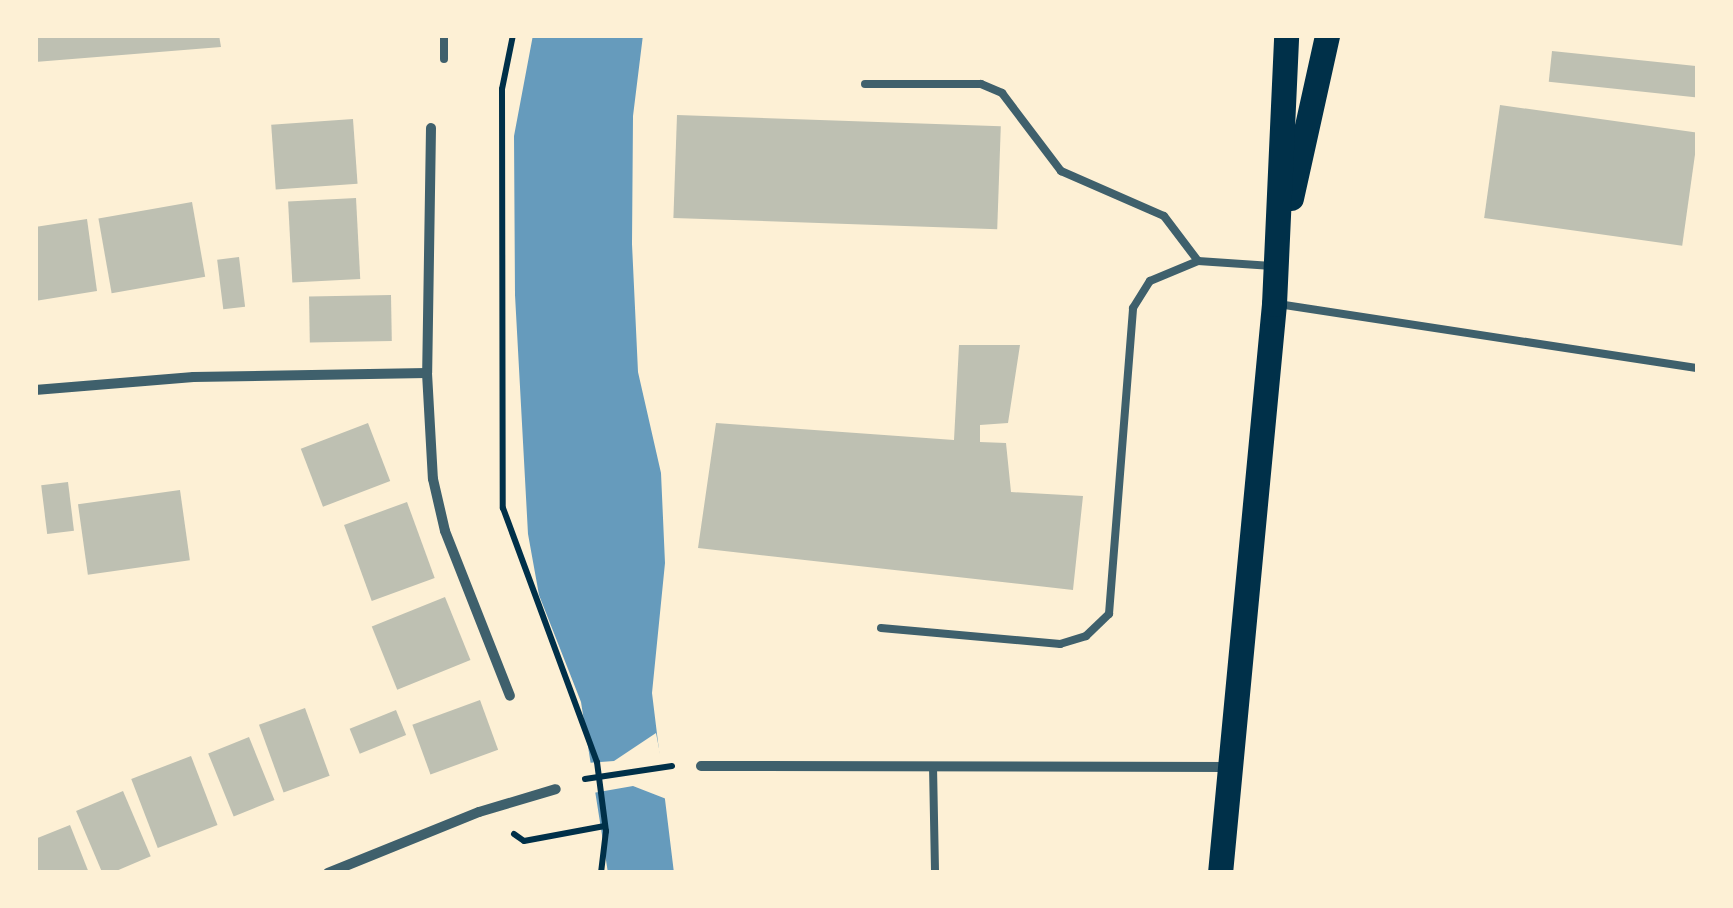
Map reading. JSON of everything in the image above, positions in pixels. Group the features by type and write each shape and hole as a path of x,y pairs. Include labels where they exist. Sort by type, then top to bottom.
{"main road":[{"path":"1220,873 1274,304 1286,35"},
{"path":"1276,266 1327,35"}],"street":[{"path":"431,128 427,374 433,479 446,531 510,696"},
{"path":"35,390 193,377 427,374"},
{"path":"701,766 1231,767"},
{"path":"328,873 480,812 556,789"}],"lane":[{"path":"444,35 444,59"},
{"path":"865,84 981,84 1002,92 1062,172 1164,216 1198,261"},
{"path":"880,628 1060,644 1086,636 1109,614 1133,308 1150,282 1198,261 1276,266"},
{"path":"1274,304 1698,368"},
{"path":"932,766 935,873"}],"path":[{"path":"512,35 502,89 504,508 596,762 604,826 602,873"},
{"path":"580,780 678,766"},
{"path":"524,841 604,826"}],"water":[{"path":"533,35 643,35 633,116 632,244 638,372 661,473 665,563 652,693 674,873 608,873 581,702 539,595 528,534 515,295 514,136"}],"pier":[{"path":"656,733 669,800 633,786 593,793 587,763 614,761"}],"building":[{"path":"35,35 219,35 221,47 35,62"},
{"path":"1552,51 1698,66 1695,97 1549,82"},
{"path":"1500,105 1698,133 1682,246 1484,218"},
{"path":"677,115 1001,126 997,229 673,218"},
{"path":"353,119 358,184 276,190 271,125"},
{"path":"356,198 360,279 292,282 288,202"},
{"path":"192,202 205,277 112,293 98,218"},
{"path":"87,219 97,291 35,301 35,227"},
{"path":"239,257 245,307 223,309 217,260"},
{"path":"391,295 392,341 310,342 309,296"},
{"path":"959,345 1020,345 1008,423 980,425 980,442 1006,443 1011,492 1083,496 1073,590 698,548 716,423 954,440"},
{"path":"368,423 390,481 323,507 301,449"},
{"path":"68,482 74,531 47,534 41,485"},
{"path":"180,490 190,560 88,575 78,504"},
{"path":"407,502 435,578 372,601 344,525"},
{"path":"445,597 470,660 397,690 372,627"},
{"path":"480,700 498,750 430,774 412,725"},
{"path":"305,708 330,776 284,792 259,725"},
{"path":"396,710 406,735 360,754 350,729"},
{"path":"249,737 274,800 234,817 208,753"},
{"path":"191,756 218,825 158,848 131,779"},
{"path":"123,791 151,856 102,873 76,811"},
{"path":"70,825 89,873 35,873 35,839"}]}
